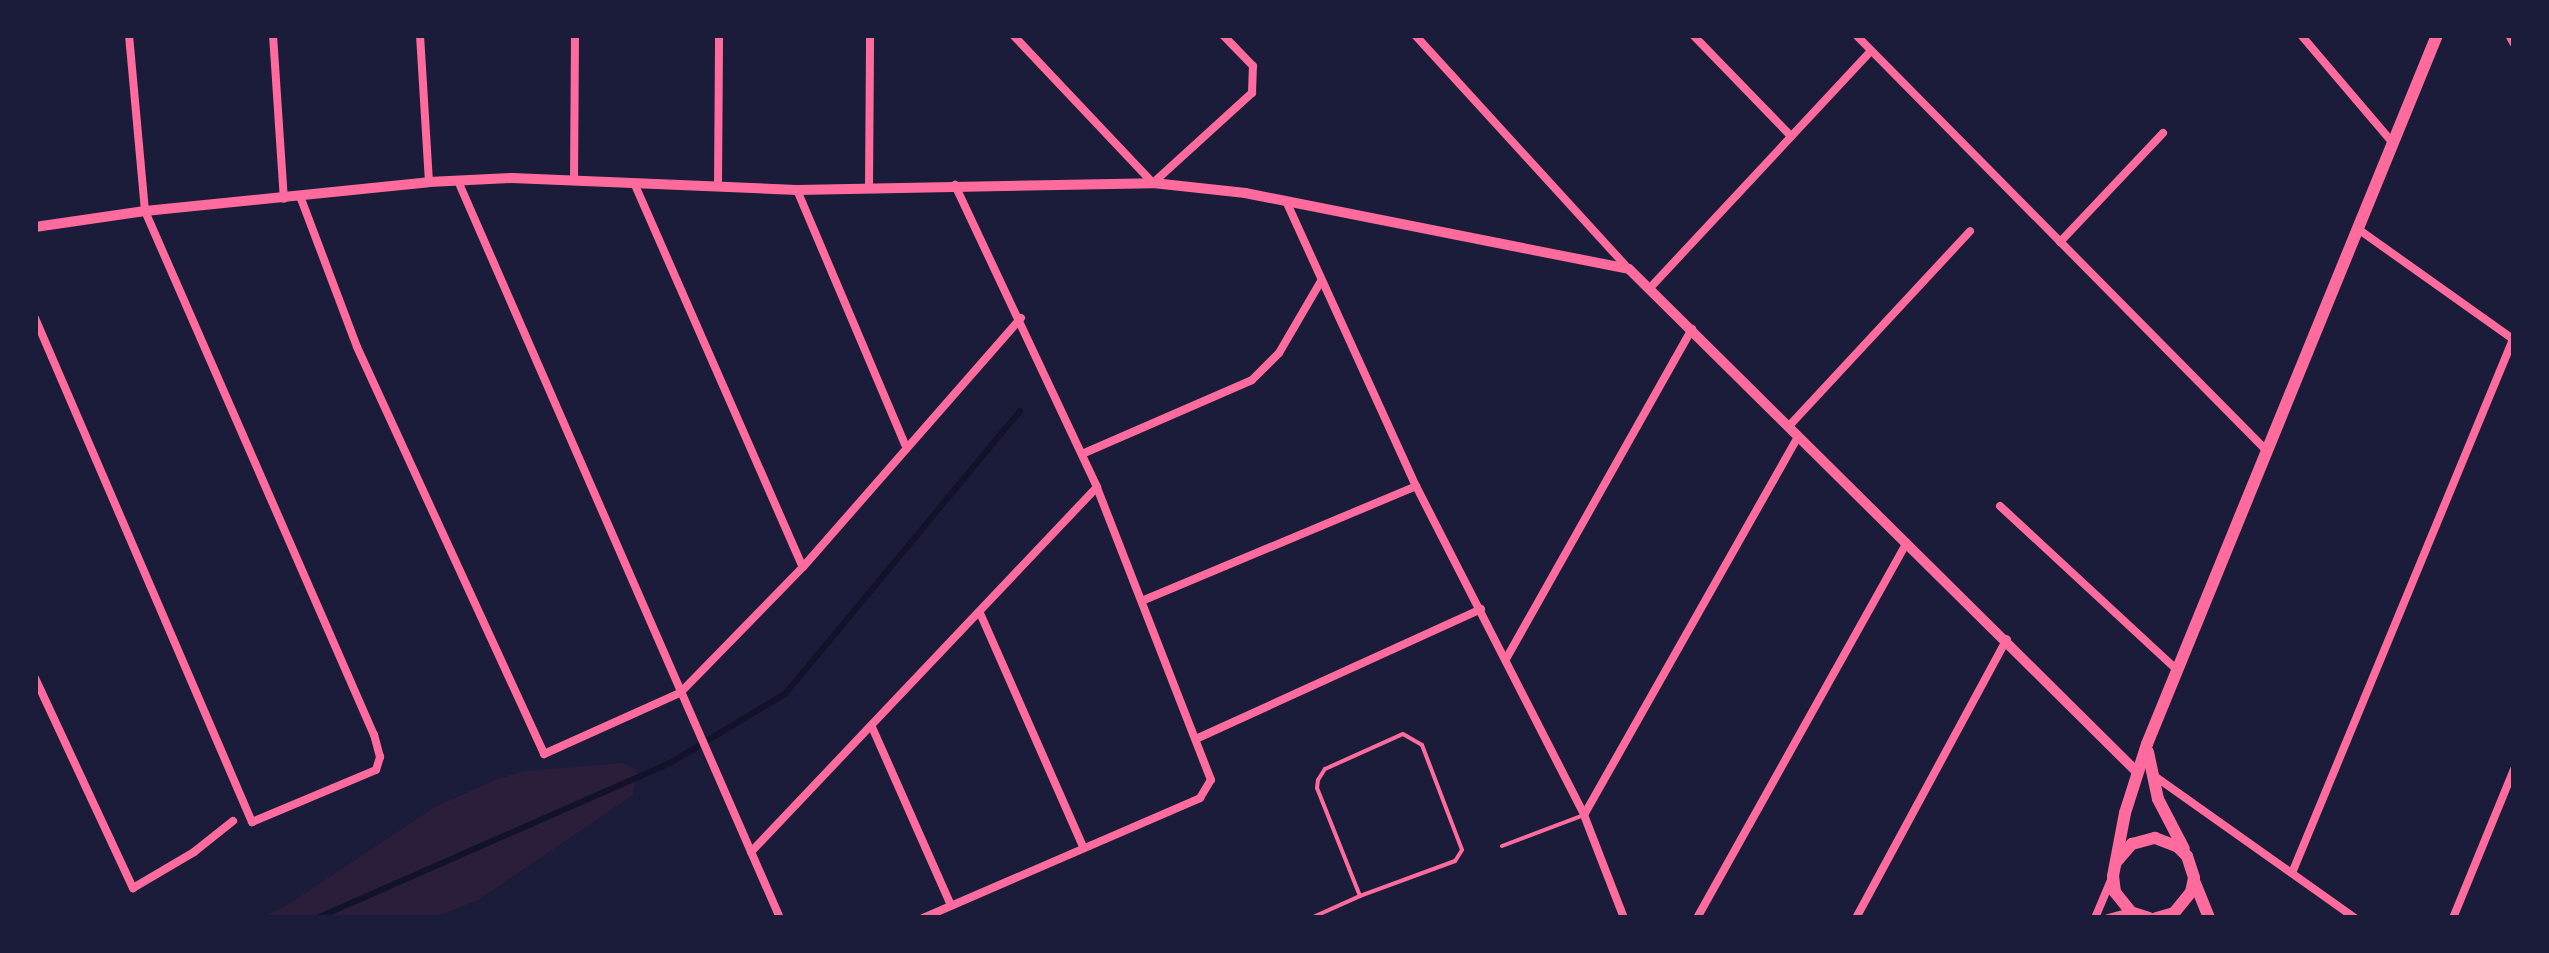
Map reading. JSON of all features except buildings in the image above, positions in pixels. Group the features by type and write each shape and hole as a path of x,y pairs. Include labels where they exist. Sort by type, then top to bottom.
{"main road":[{"path":"2194,878 2184,904 2144,916 2115,892 2114,869 2144,773 2148,744 2436,37"},
{"path":"2144,773 2187,856 2209,918"},
{"path":"2114,869 2132,844 2156,838 2178,846 2187,856"}],"street":[{"path":"35,318 252,822 376,770 380,757 374,735 145,211 129,35"},
{"path":"272,35 284,199"},
{"path":"420,35 429,182"},
{"path":"574,180 575,35"},
{"path":"718,186 719,35"},
{"path":"870,35 870,189"},
{"path":"1013,35 1153,183"},
{"path":"1153,183 1252,92 1253,66 1223,35"},
{"path":"1415,35 1629,270 2144,773 2356,918"},
{"path":"1693,35 1789,134"},
{"path":"1856,35 2267,451"},
{"path":"2301,35 2394,143"},
{"path":"2509,35 2514,44"},
{"path":"1649,289 1871,50"},
{"path":"2060,242 2162,133"},
{"path":"35,227 145,211 458,180 574,180 797,190 1153,183 1286,200 1629,270"},
{"path":"458,180 780,918"},
{"path":"635,184 803,567"},
{"path":"923,918 1200,798 1212,780 1097,487 1021,318 955,185"},
{"path":"797,190 905,445"},
{"path":"300,196 357,347 544,754 680,693 803,567 905,445 1021,318"},
{"path":"1286,200 1416,486 1584,815 1624,918"},
{"path":"2292,874 2514,338 2358,230"},
{"path":"1789,426 1970,231"},
{"path":"1082,454 1252,380 1279,353 1321,281"},
{"path":"1506,659 1692,329"},
{"path":"1584,815 1798,436"},
{"path":"1144,600 1416,486"},
{"path":"751,852 1097,487"},
{"path":"2000,506 2178,671"},
{"path":"1697,918 1907,543"},
{"path":"1198,738 1480,608"},
{"path":"980,613 1083,846"},
{"path":"1856,918 2007,639"},
{"path":"35,678 133,888 194,852 233,821"},
{"path":"872,727 951,905"},
{"path":"2453,918 2514,770"},
{"path":"2094,918 2114,869"},
{"path":"2108,918 2144,916"}],"lane":[{"path":"1311,918 1460,857 1462,843 1422,746 1412,735 1403,734 1325,769 1318,780 1360,896"},
{"path":"1502,846 1584,815"}],"shaded area":[{"path":"622,763 637,770 633,795 478,900 432,918 260,918 283,908 435,807 497,779 525,771"}],"waterway":[{"path":"317,918 670,763 785,694 1020,411"}]}
